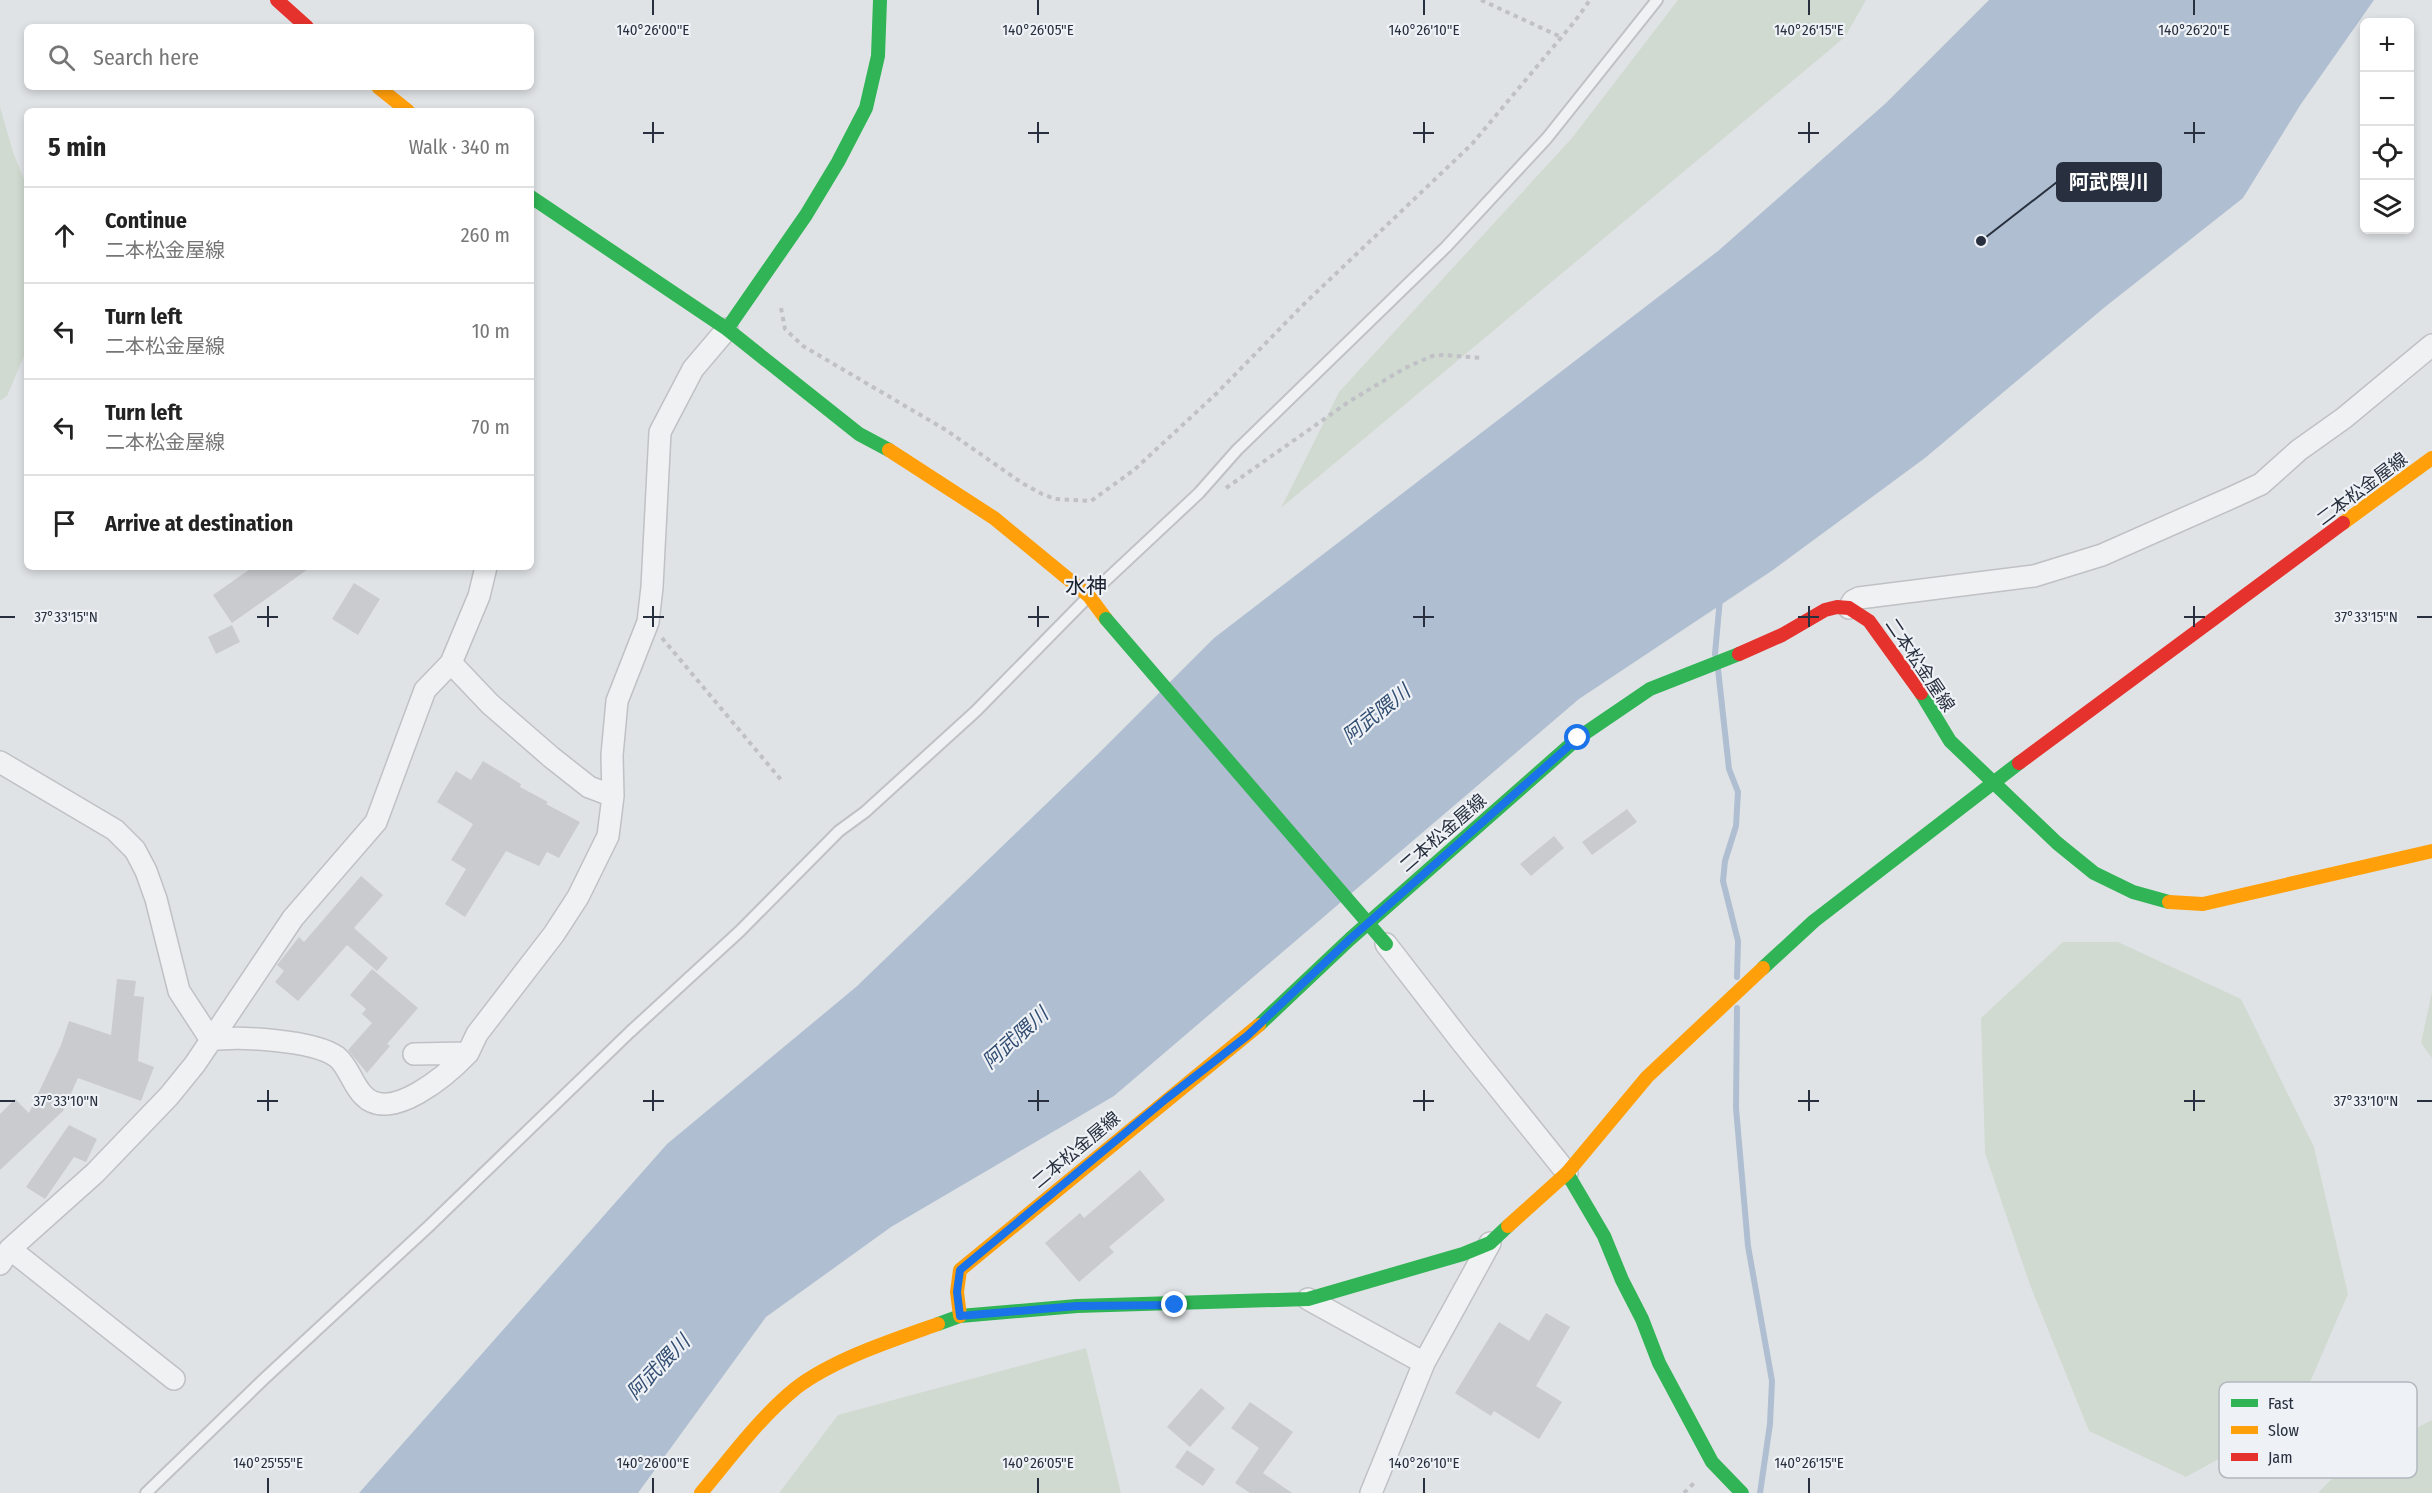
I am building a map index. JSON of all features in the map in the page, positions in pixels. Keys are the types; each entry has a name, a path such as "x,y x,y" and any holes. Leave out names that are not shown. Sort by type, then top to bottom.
{"street":[{"path":"277,0 304,24"},
{"path":"211,1040 233,1037 296,1044 323,1051 336,1056 344,1064 363,1095 372,1102 387,1104 409,1098 434,1083 468,1053 477,1034 554,934 578,897 608,837 613,796 612,755 617,701 648,622 655,555 660,432 693,369 727,329 806,215 838,162 866,108 878,56 880,0"},
{"path":"382,90 404,108"},
{"path":"534,199 727,329 859,434 902,457 994,518 1089,596 1106,619 1386,944 1568,1173 1604,1236 1622,1280 1642,1319 1659,1363 1712,1462 1742,1493"},
{"path":"1849,608 1853,601 1859,598 2034,576 2070,566 2102,555 2233,498 2261,484 2299,450 2344,418 2432,345"},
{"name":"二本松金屋線","path":"701,1493 759,1423 797,1388 826,1370 892,1340 960,1316 1077,1306 1308,1299 1463,1254 1490,1243 1568,1173 1647,1077 1814,921 1993,782 2432,458"},
{"path":"174,1379 5,1257 95,1173 170,1096 211,1040 293,918 376,822 425,690 451,663 479,596 485,570"},
{"name":"二本松金屋線","path":"960,1316 957,1292 960,1270 1158,1106 1247,1036 1350,939 1578,738 1650,689 1782,635 1825,610 1837,607 1849,608 1860,614 1882,636 1913,680 1950,741 1993,782"},
{"path":"451,663 490,704 551,757 589,787 613,796"},
{"path":"0,762 115,830 135,850 146,871 156,899 179,991 211,1040"},
{"path":"1993,782 2057,843 2094,873 2133,892 2166,902 2203,904 2432,851"},
{"path":"414,1054 468,1053"},
{"path":"1371,1493 1424,1363 1490,1243"},
{"path":"1308,1299 1424,1363"}],"lane":[{"path":"146,1493 265,1378 428,1227 630,1032 740,931 839,831 865,812 976,711 1089,596 1199,493 1237,450 1446,247 1547,138 1657,0"}],"path":[{"path":"1481,0 1561,37"},
{"path":"781,308 785,329 803,346 946,430 1022,483 1055,499 1091,501 1134,470 1217,393 1304,304 1472,144 1590,0"},
{"path":"1199,493 1206,497 1214,496 1350,401 1405,368 1432,356 1482,358"},
{"path":"648,622 782,781"}],"shaded area":[{"path":"1678,0 1866,0 1845,37 1281,508 1339,392 1572,138"},
{"path":"0,107 13,152 24,180 24,356 7,396 0,401"},
{"path":"2063,942 2118,942 2241,999 2314,1147 2348,1294 2310,1382 2219,1382 2219,1459 2186,1477 2089,1431 2030,1285 1985,1153 1981,1018"},
{"path":"2432,992 2432,1058 2421,1043"},
{"path":"1086,1348 1121,1493 779,1493 838,1415"},
{"path":"2432,1420 2432,1493 2318,1493 2332,1478 2417,1478 2417,1428"}],"water":[{"path":"1989,0 2374,0 2301,104 2243,198 2105,307 1925,458 1773,570 1579,699 1114,1096 891,1227 766,1317 638,1493 359,1493 667,1144 856,987 1097,755 1214,638 1718,251 1886,103"}],"building":[{"path":"249,570 307,570 232,623 213,595"},
{"path":"354,583 380,599 358,635 332,619"},
{"path":"232,625 240,642 216,654 208,637"},
{"path":"483,761 521,784 520,787 548,802 546,804 580,822 559,858 547,852 539,866 506,851 465,917 445,904 466,869 451,860 473,824 437,802 456,771 471,780"},
{"path":"1627,809 1637,822 1592,855 1582,842"},
{"path":"1554,836 1564,848 1531,876 1520,864"},
{"path":"361,876 383,895 354,928 388,958 377,971 347,945 298,1001 275,982 284,971 277,965 299,937 304,942"},
{"path":"372,969 418,1008 387,1044 390,1046 367,1073 348,1050 372,1023 362,1014 366,1009 350,995"},
{"path":"117,979 136,981 134,996 144,997 138,1061 154,1067 141,1101 78,1078 63,1111 0,1170 0,1114 15,1099 29,1113 61,1045 69,1021 111,1035"},
{"path":"69,1125 97,1139 86,1162 74,1157 45,1199 26,1187"},
{"path":"1140,1170 1165,1200 1109,1247 1114,1252 1079,1282 1045,1243 1080,1213 1084,1218"},
{"path":"1546,1313 1570,1327 1536,1386 1562,1402 1539,1439 1494,1411 1491,1416 1455,1393 1499,1322 1529,1341"},
{"path":"1201,1388 1225,1408 1190,1447 1167,1427"},
{"path":"1250,1402 1293,1432 1263,1473 1292,1493 1250,1493 1235,1483 1259,1448 1231,1428"},
{"path":"1187,1450 1215,1469 1203,1486 1175,1467"}],"waterway":[{"path":"1715,654 1720,598"},
{"path":"1718,669 1729,769 1738,792 1736,826 1725,861 1723,881 1738,941 1737,977"},
{"path":"1737,1008 1736,1108 1748,1246 1772,1381 1770,1424 1760,1493"}],"traffic: fast":[{"path":"727,329 806,215 838,162 866,108 878,56 880,0"},
{"path":"534,199 727,329 859,434 889,450"},
{"path":"1106,619 1386,944"},
{"path":"1259,1025 1350,939 1578,738 1650,689 1739,654"},
{"path":"1921,693 1950,741 2057,843 2094,873 2133,892 2169,902"},
{"path":"1763,968 1814,921 2019,763"},
{"path":"1567,1173 1604,1236 1622,1280 1642,1319 1659,1363 1712,1462 1742,1493"},
{"path":"938,1324 960,1316 1077,1306 1308,1299 1463,1254 1490,1243 1508,1226"}],"traffic: slow":[{"path":"382,90 404,108"},
{"path":"889,450 994,518 1089,596 1106,619"},
{"path":"2343,523 2432,458"},
{"path":"2169,902 2203,904 2432,851"},
{"path":"1508,1226 1567,1173 1647,1077 1763,968"},
{"path":"960,1316 957,1292 960,1270 1259,1025"},
{"path":"701,1493 758,1425 796,1388 846,1359 938,1324"}],"traffic: jam":[{"path":"277,0 304,24"},
{"path":"2019,763 2343,523"},
{"path":"1739,654 1782,635 1825,610 1837,607 1849,608 1869,621 1921,693"}],"place":[{"name":"阿武隈川","path":"1981,241"}],"district":[{"name":"水神","path":"1086,586"}],"route":[{"path":"1175,1305 1077,1306 960,1316 958,1278 960,1270 1166,1099 1247,1036 1350,939 1578,738"}]}
